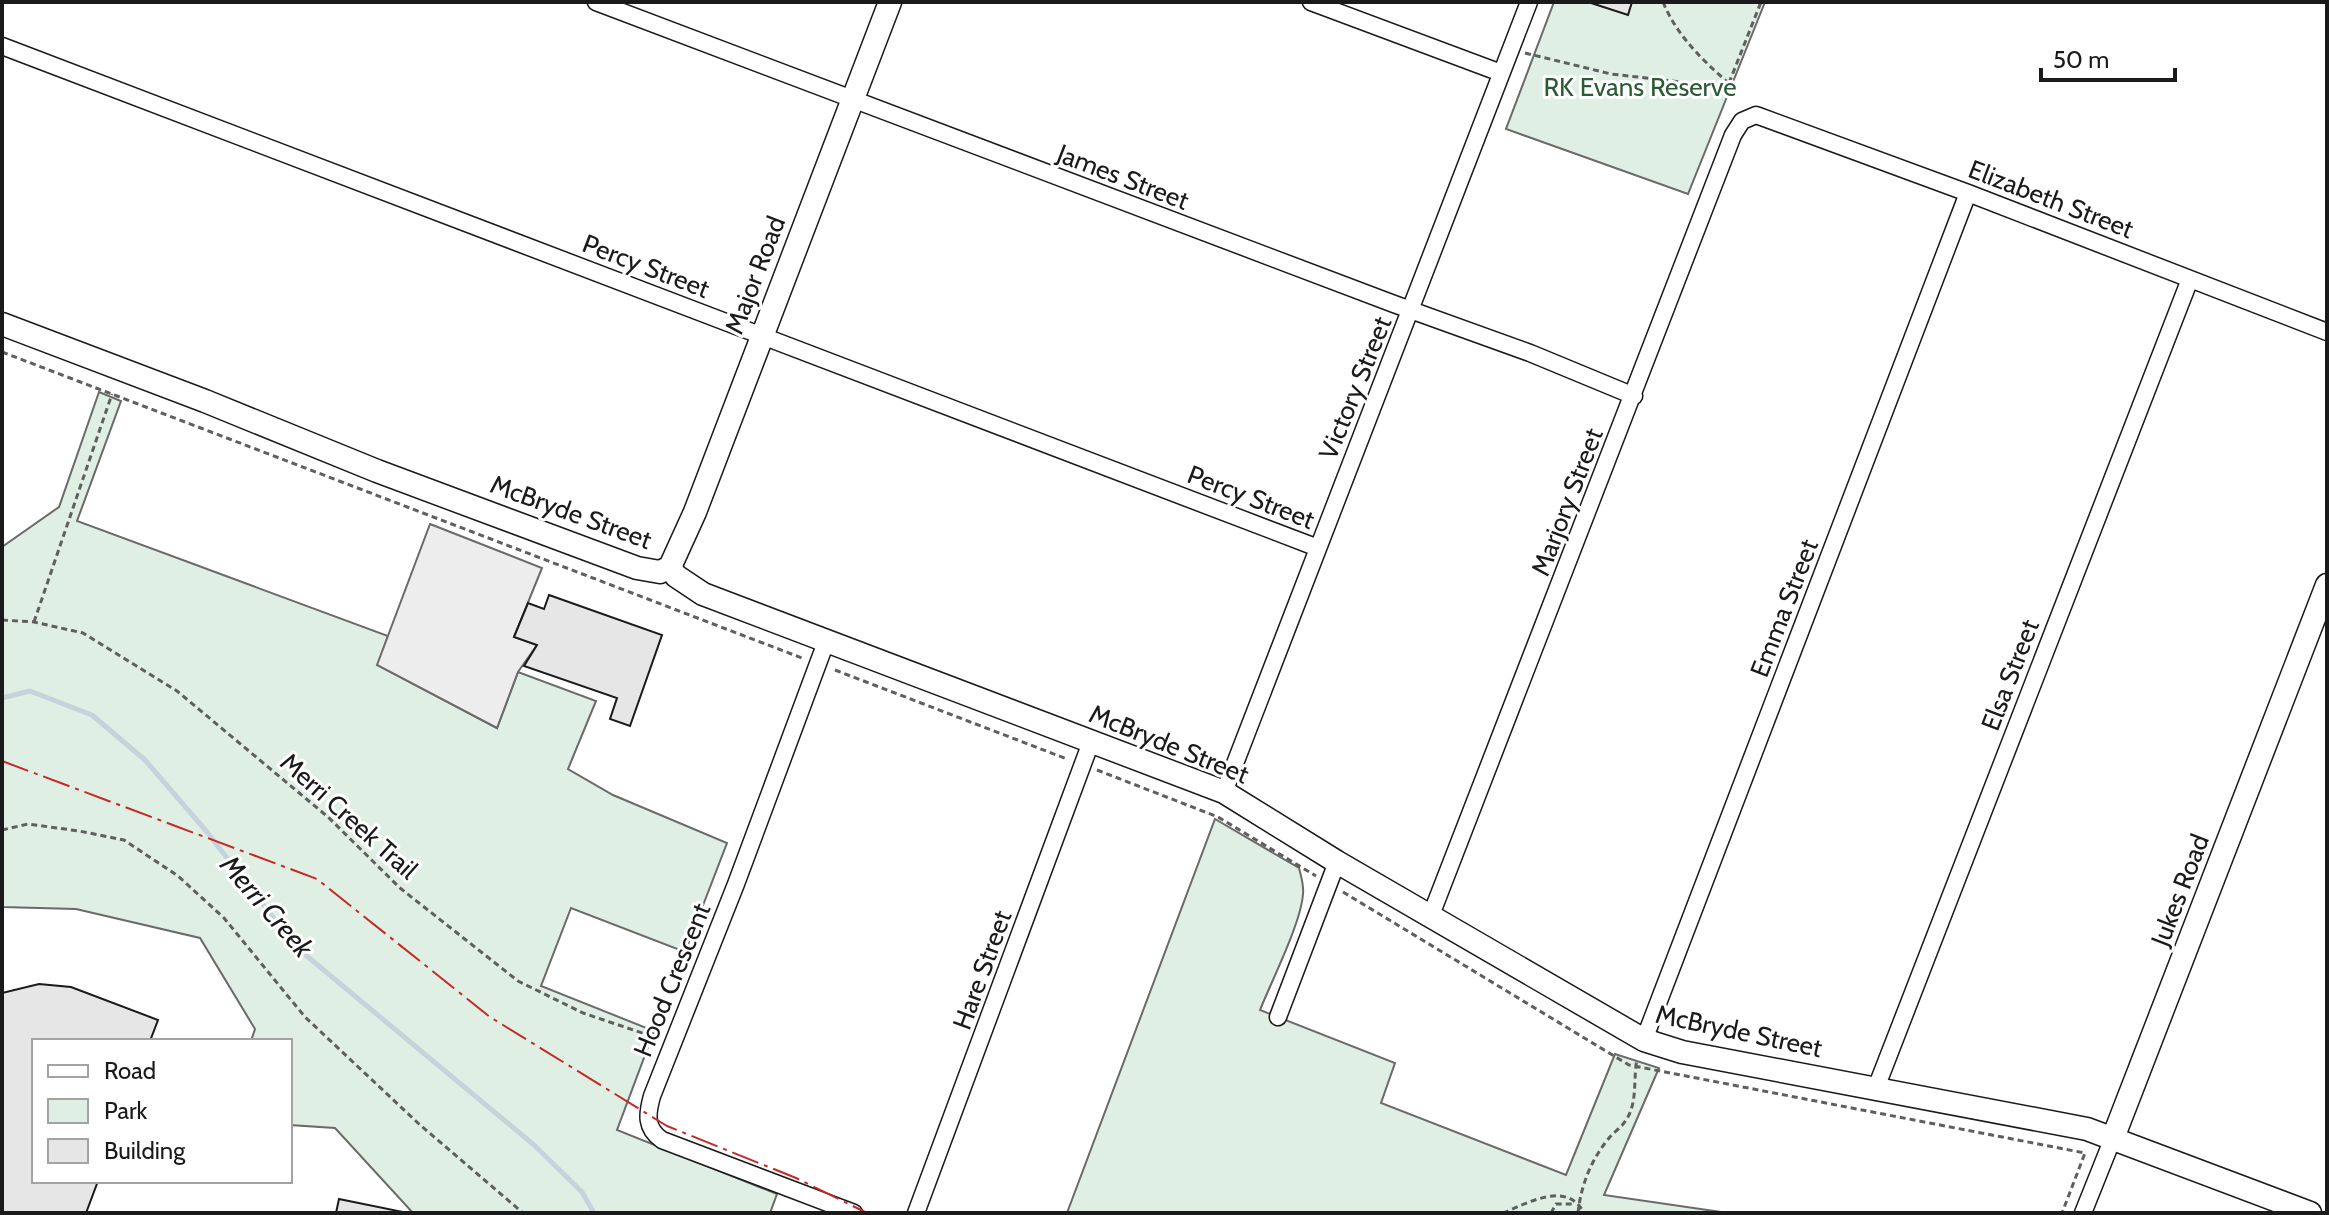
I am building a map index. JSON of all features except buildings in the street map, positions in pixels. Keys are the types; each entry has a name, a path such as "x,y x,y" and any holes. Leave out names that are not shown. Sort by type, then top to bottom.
{"street":[{"name":"James Street","path":"596,2 1530,353 1634,396"},
{"name":"Major Road","path":"670,567 695,512 890,2"},
{"path":"1311,2 1501,73"},
{"name":"Victory Street","path":"1224,792 1529,2"},
{"name":"Percy Street","path":"2,46 1318,548"},
{"name":"Elizabeth Street","path":"1756,115 2327,332"},
{"name":"Marjory Street","path":"1431,915 1733,135 1742,121 1756,115"},
{"name":"Emma Street","path":"1644,1040 1968,193"},
{"name":"Elsa Street","path":"1876,1088 2190,279"},
{"name":"McBryde Street","path":"2,324 377,471 637,568 660,572 670,567 676,576 703,594 1224,792 1337,862 1644,1040 1682,1052 2068,1125 2113,1138 2310,1213"},
{"name":"Jukes Road","path":"2083,1213 2327,585"},
{"name":"Hood Crescent","path":"826,642 648,1111 650,1127 655,1134 679,1147 854,1213"},
{"name":"Hare Street","path":"916,1213 1091,742"},
{"path":"1278,1017 1337,862"}],"path":[{"path":"1510,49 1611,74 1734,88 1706,64 1674,26 1663,2"},
{"path":"1729,83 1761,2"},
{"path":"34,622 112,394"},
{"name":"Merri Creek Trail","path":"2,620 34,622 83,633 177,691 328,817 400,888 518,981 583,1013 673,1043"},
{"path":"2,830 28,824 124,840 178,876 224,918 305,1017 419,1124 523,1213"},
{"path":"1578,1213 1586,1174 1607,1140 1628,1119 1634,1093 1633,1075 1644,1040"},
{"path":"1503,1213 1542,1197 1563,1195 1579,1204 1584,1213"},
{"path":"1551,1213 1556,1204 1579,1204"}],"green space":[{"name":"RK Evans Reserve","path":"1554,2 1765,2 1688,194 1506,129"},
{"path":"99,392 121,401 77,521 388,636 378,665 497,728 518,672 596,701 568,769 613,795 727,843 685,952 571,908 541,986 654,1031 617,1130 777,1194 770,1213 413,1213 335,1128 292,1125 292,1039 252,1039 255,1029 200,938 76,909 2,907 2,547 59,507"},
{"path":"1215,819 1299,868 1303,887 1301,906 1260,1010 1395,1063 1381,1103 1566,1175 1615,1054 1659,1068 1604,1195 1728,1213 1067,1213"}],"shaded area":[{"path":"430,524 542,568 514,637 537,645 518,672 497,728 377,665"}],"waterway":[{"name":"Merri Creek","path":"2,698 30,691 92,715 145,760 207,832 296,947 534,1145 582,1192 594,1213"}],"power":[{"path":"2,761 317,879 490,1017 667,1126 796,1178 867,1213"}]}
